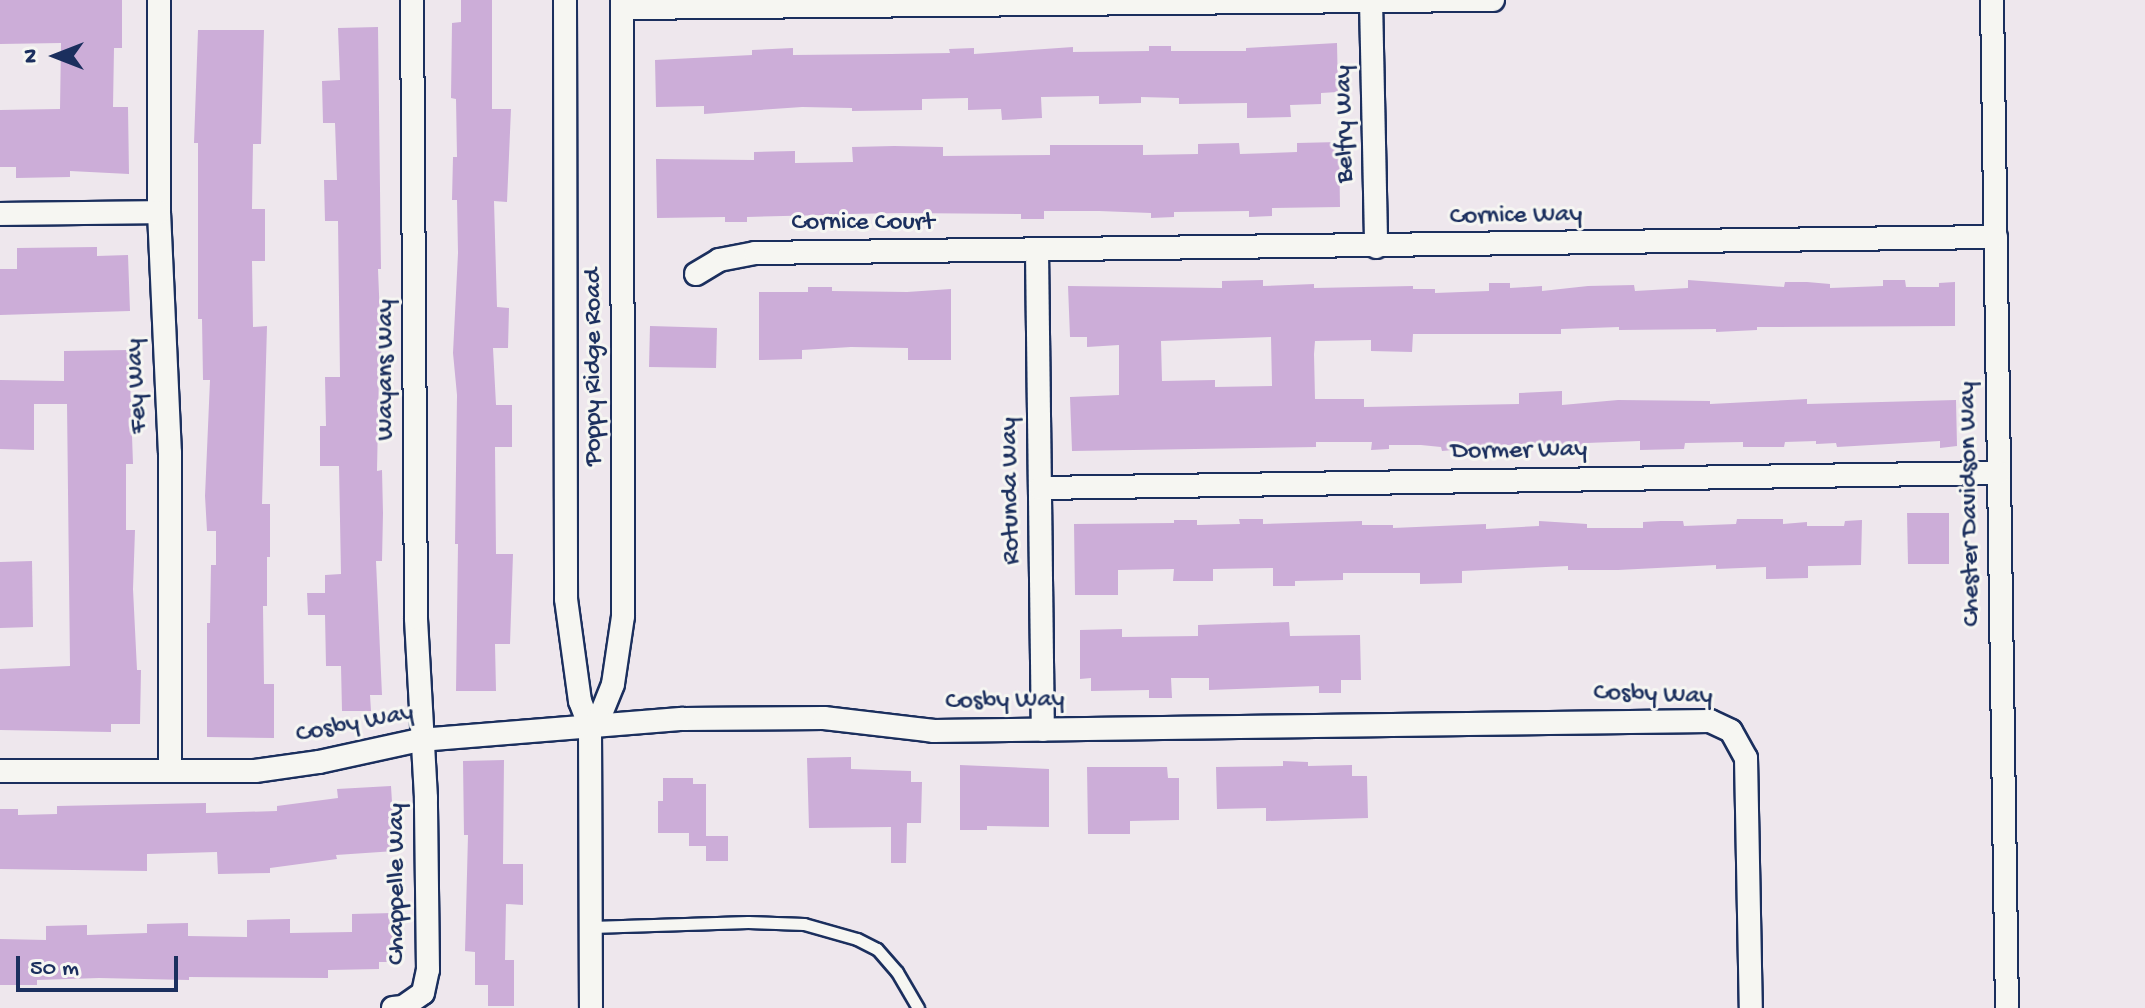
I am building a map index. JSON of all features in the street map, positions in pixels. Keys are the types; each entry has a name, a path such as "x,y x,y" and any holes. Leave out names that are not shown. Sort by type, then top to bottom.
{"street":[{"name":"Fey Way","path":"159,0 159,212 170,453 170,770"},
{"name":"Wayans Way","path":"412,0 416,618 420,740"},
{"name":"Poppy Ridge Road","path":"565,0 566,599 580,701 590,727 591,1008"},
{"path":"622,4 1493,0"},
{"name":"Chester Davidson Way","path":"1992,0 2007,1008"},
{"name":"Belfry Way","path":"1371,1 1376,247"},
{"name":"Poppy Ridge Road","path":"590,727 601,714 613,684 623,616 622,4"},
{"path":"0,214 159,212"},
{"name":"Cornice Way","path":"1037,251 1996,237"},
{"name":"Cornice Court","path":"696,274 719,260 743,253 1037,251"},
{"name":"Rotunda Way","path":"1037,251 1043,730"},
{"name":"Dormer Way","path":"1040,488 1999,473"},
{"name":"Cosby Way","path":"0,771 255,771 319,762 420,740 683,719 802,717 915,731 1699,720 1721,724 1738,739 1746,758 1751,1008"},
{"name":"Chappelle Way","path":"393,1008 403,1007 423,993 428,970 426,798 420,740"}],"lane":[{"path":"591,927 748,922 804,924 857,939 877,949 897,972 918,1008"}],"building":[{"path":"0,0 122,0 122,48 114,48 113,107 128,107 129,174 70,171 70,177 16,178 16,167 0,167 0,110 60,109 61,43 0,44"},
{"path":"461,0 492,0 492,109 511,109 507,202 494,201 497,307 509,308 508,348 493,348 496,405 512,405 512,447 495,447 496,554 513,554 510,644 495,644 496,691 456,691 457,395 453,353 458,253 457,200 452,200 453,157 457,157 456,99 451,98 452,23 461,22"},
{"path":"378,27 381,269 378,269 382,369 379,369 377,471 382,470 383,513 382,561 376,561 382,695 370,695 371,711 342,711 341,666 326,666 325,615 308,615 307,593 325,593 325,575 341,574 339,466 320,466 320,426 326,426 325,377 340,377 338,221 325,221 324,180 337,180 335,123 323,123 322,81 340,80 338,28"},
{"path":"198,30 264,30 261,144 253,144 252,209 265,209 265,261 252,261 253,327 267,326 262,504 270,504 270,557 267,557 267,606 263,606 264,684 274,684 274,738 207,737 207,623 210,623 211,565 216,565 216,531 207,531 205,496 210,380 203,380 202,319 198,319 198,143 194,143"},
{"path":"1337,43 1338,92 1321,93 1321,104 1290,105 1291,117 1247,118 1247,103 1179,104 1179,98 1141,97 1141,103 1099,104 1099,96 1041,97 1042,118 1002,120 1001,109 968,110 968,98 922,99 922,110 852,111 852,108 802,107 704,114 704,106 656,107 655,60 752,55 752,50 793,48 793,55 950,53 949,49 974,48 974,54 1073,47 1073,52 1149,51 1149,46 1171,46 1171,51 1246,51 1246,48"},
{"path":"1339,142 1340,207 1272,208 1272,216 1249,217 1249,211 1174,212 1174,217 1151,218 1151,213 1044,211 1044,219 1021,219 1021,214 903,213 847,214 847,220 825,221 825,215 747,217 747,222 725,222 725,217 657,218 656,159 754,160 754,152 795,151 795,163 853,162 852,147 894,146 943,147 943,156 1050,155 1050,145 1143,145 1143,155 1198,154 1198,144 1239,143 1240,154 1297,152 1297,143"},
{"path":"97,247 97,256 128,255 130,311 0,315 0,269 17,269 17,248"},
{"path":"1263,280 1263,286 1314,284 1314,288 1413,286 1413,289 1435,289 1435,293 1489,291 1489,283 1510,283 1510,288 1542,286 1542,291 1634,285 1635,291 1688,288 1688,280 1784,287 1785,282 1807,282 1830,284 1830,288 1883,286 1883,280 1905,280 1906,287 1939,287 1939,283 1955,282 1955,326 1757,327 1757,330 1716,332 1716,329 1619,330 1619,327 1561,329 1561,334 1413,334 1412,352 1371,351 1371,340 1315,341 1314,354 1315,399 1364,399 1364,407 1519,404 1519,393 1562,391 1562,405 1618,400 1710,401 1710,404 1807,399 1807,404 1956,400 1957,446 1940,448 1940,441 1837,447 1836,443 1816,444 1816,441 1785,442 1784,447 1743,447 1743,442 1685,443 1684,449 1640,450 1640,441 1586,443 1586,448 1545,451 1545,446 1519,447 1519,444 1442,451 1441,447 1421,445 1389,445 1389,449 1371,450 1372,442 1316,442 1316,447 1072,451 1070,397 1119,395 1119,345 1087,347 1087,337 1070,337 1068,286 1222,288 1222,281","holes":["1271,337 1272,386 1215,387 1215,380 1162,381 1161,341"]},
{"path":"808,287 832,287 832,291 951,289 951,360 908,360 908,348 851,347 802,350 802,359 759,360 759,292 808,292"},
{"path":"650,326 717,328 716,368 649,367"},
{"path":"129,350 133,464 126,464 126,530 135,530 133,589 137,670 141,670 140,724 111,724 111,732 0,730 0,669 70,666 67,404 34,404 34,450 0,449 0,380 64,381 64,351"},
{"path":"1907,513 1949,513 1949,564 1908,564"},
{"path":"1239,519 1263,519 1263,524 1362,521 1362,525 1393,525 1393,528 1486,524 1486,529 1539,526 1539,521 1587,524 1587,528 1643,528 1643,522 1661,521 1683,521 1684,526 1736,524 1737,519 1783,519 1783,524 1807,522 1807,526 1844,526 1845,521 1862,520 1861,565 1808,566 1808,578 1766,579 1766,567 1716,569 1716,565 1618,570 1568,570 1568,566 1462,571 1462,583 1420,584 1420,573 1343,573 1343,580 1295,581 1295,586 1273,586 1273,568 1213,569 1213,581 1173,581 1174,569 1118,570 1118,595 1075,595 1074,524 1197,520 1197,525 1240,524"},
{"path":"32,561 33,627 0,628 0,562"},
{"path":"1289,622 1290,636 1360,635 1361,680 1341,680 1341,693 1319,693 1319,686 1209,690 1209,678 1171,678 1172,698 1149,698 1149,690 1091,691 1091,678 1080,679 1080,630 1122,629 1122,637 1198,636 1198,625"},
{"path":"851,757 851,769 911,771 911,782 922,782 921,823 907,823 906,863 891,863 891,827 809,828 807,758"},
{"path":"504,760 503,864 523,864 523,905 506,904 505,960 514,960 514,1006 488,1006 488,985 475,985 475,952 465,951 468,835 464,835 463,761"},
{"path":"1283,761 1308,762 1308,766 1352,765 1352,776 1367,776 1368,818 1266,821 1266,808 1217,809 1216,767 1283,766"},
{"path":"960,765 1049,769 1049,827 987,826 987,830 960,830"},
{"path":"1087,767 1167,767 1168,778 1179,778 1179,820 1130,821 1130,834 1088,834"},
{"path":"663,778 693,778 693,784 706,784 706,836 728,836 728,861 706,861 706,846 689,846 689,833 658,833 658,801 663,801"},
{"path":"391,786 395,851 336,855 337,859 270,868 270,873 218,874 217,852 147,854 147,871 0,869 0,809 18,809 18,815 57,814 57,806 206,803 206,813 277,811 277,806 338,798 337,789"},
{"path":"393,913 394,962 379,962 379,969 328,970 328,978 99,978 37,980 37,985 0,985 0,939 46,940 46,926 87,925 87,935 147,933 147,924 188,923 188,936 247,937 247,920 290,919 290,933 352,932 352,914"}]}
